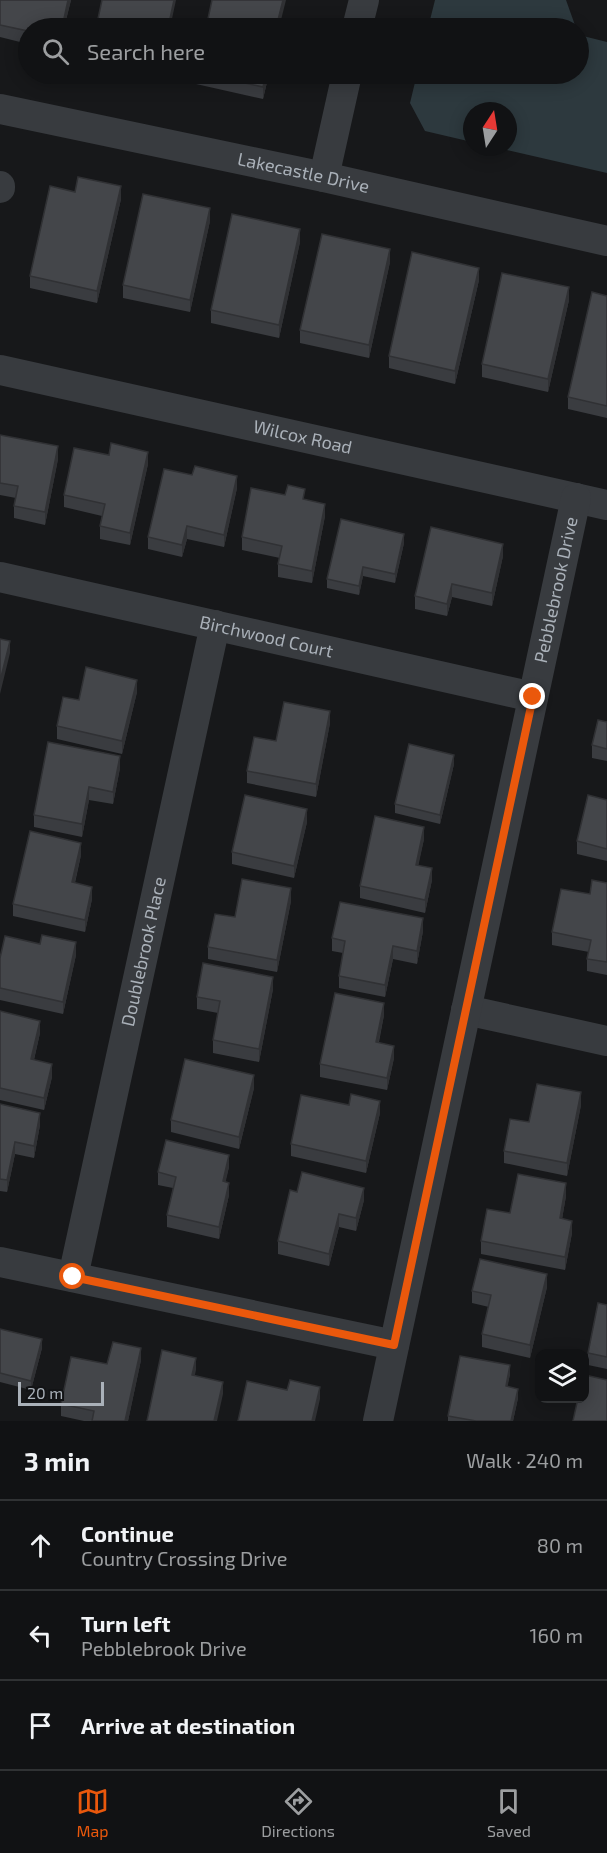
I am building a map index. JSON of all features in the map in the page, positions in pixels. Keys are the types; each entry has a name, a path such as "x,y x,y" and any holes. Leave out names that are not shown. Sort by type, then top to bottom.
{"street":[{"path":"360,18 364,0"},
{"path":"324,177 345,84"},
{"name":"Lakecastle Drive","path":"0,109 324,177 607,241"},
{"name":"Wilcox Road","path":"0,369 607,505"},
{"name":"Pebblebrook Drive","path":"378,1421 576,498"},
{"name":"Birchwood Court","path":"0,577 533,697"},
{"name":"Doublebrook Place","path":"73,1277 215,625"},
{"path":"466,1010 607,1041"},
{"path":"0,1262 394,1345"}],"shaded area":[{"path":"435,0 566,0 572,18 430,18"},
{"path":"589,38 607,42 607,173 517,152 517,102 463,102 463,140 425,131 410,103 415,84 589,84"}],"building":[{"path":"0,0 68,0 64,18 18,18 18,29 0,25"},
{"path":"102,0 174,0 170,18 98,18"},
{"path":"212,0 283,0 278,18 208,18"},
{"path":"78,177 121,186 97,291 30,276 50,186 75,192"},
{"path":"143,194 210,208 190,300 123,285"},
{"path":"232,214 300,229 279,325 211,310"},
{"path":"322,234 390,249 369,345 300,330"},
{"path":"412,252 479,268 455,371 389,356"},
{"path":"502,273 569,287 548,379 482,364"},
{"path":"592,292 607,296 607,406 568,397"},
{"path":"0,435 58,446 45,512 14,506 18,486 0,483"},
{"path":"111,443 148,452 130,533 100,526 105,504 64,495 74,448 109,455"},
{"path":"195,466 237,476 224,535 187,526 182,545 148,537 164,469 192,475"},
{"path":"288,485 305,489 303,499 325,504 312,571 278,564 282,546 242,537 251,488 285,495"},
{"path":"341,519 404,534 395,574 363,567 359,586 327,579"},
{"path":"431,527 503,544 492,593 452,584 447,604 415,596"},
{"path":"0,639 10,641 0,681"},
{"path":"86,667 137,680 122,741 57,726 63,697 79,700"},
{"path":"284,702 330,711 316,784 247,771 254,737 276,741"},
{"path":"598,720 607,722 607,749 592,745"},
{"path":"48,742 120,756 113,792 89,787 82,824 34,815"},
{"path":"409,744 454,755 440,815 395,804"},
{"path":"245,795 307,809 294,866 232,852"},
{"path":"588,795 607,800 607,849 577,841"},
{"path":"375,816 424,827 416,865 432,868 425,900 360,886"},
{"path":"30,831 81,843 72,882 92,887 85,920 13,904"},
{"path":"242,879 291,888 277,960 208,947 215,914 235,917"},
{"path":"592,880 607,883 607,962 587,959 591,940 552,932 561,889 590,894"},
{"path":"340,902 423,918 417,951 393,946 385,985 339,976 345,941 332,938"},
{"path":"42,935 76,942 63,1002 0,988 0,958 5,936 40,944"},
{"path":"203,963 273,977 259,1049 213,1040 220,1001 197,997"},
{"path":"335,993 384,1003 376,1042 394,1046 387,1078 320,1064"},
{"path":"0,1011 40,1021 31,1059 52,1064 44,1098 0,1088"},
{"path":"185,1059 254,1075 239,1137 171,1120"},
{"path":"537,1084 581,1092 567,1163 504,1151 510,1119 529,1122"},
{"path":"351,1094 380,1101 366,1161 291,1144 301,1095 349,1105"},
{"path":"0,1104 40,1113 34,1146 15,1142 7,1180 0,1179"},
{"path":"166,1140 229,1155 223,1181 229,1183 219,1227 167,1215 176,1177 158,1172"},
{"path":"302,1172 364,1188 356,1218 339,1214 329,1254 278,1241 290,1190 297,1192"},
{"path":"518,1174 566,1183 560,1218 572,1221 565,1257 481,1241 487,1209 510,1213"},
{"path":"480,1259 547,1274 530,1345 482,1334 491,1295 472,1291"},
{"path":"598,1303 607,1305 607,1357 589,1353"},
{"path":"0,1329 42,1339 31,1381 0,1373"},
{"path":"113,1342 141,1348 125,1421 92,1421 94,1411 61,1404 71,1357 107,1364"},
{"path":"162,1350 196,1358 192,1375 223,1382 214,1421 147,1421"},
{"path":"460,1356 510,1365 506,1386 518,1389 511,1421 476,1421 448,1416"},
{"path":"589,1376 607,1380 607,1421 573,1421 577,1403 589,1403"},
{"path":"290,1380 320,1387 312,1421 238,1421 247,1381 287,1390"}],"route":[{"path":"73,1277 394,1345 533,697"}]}
